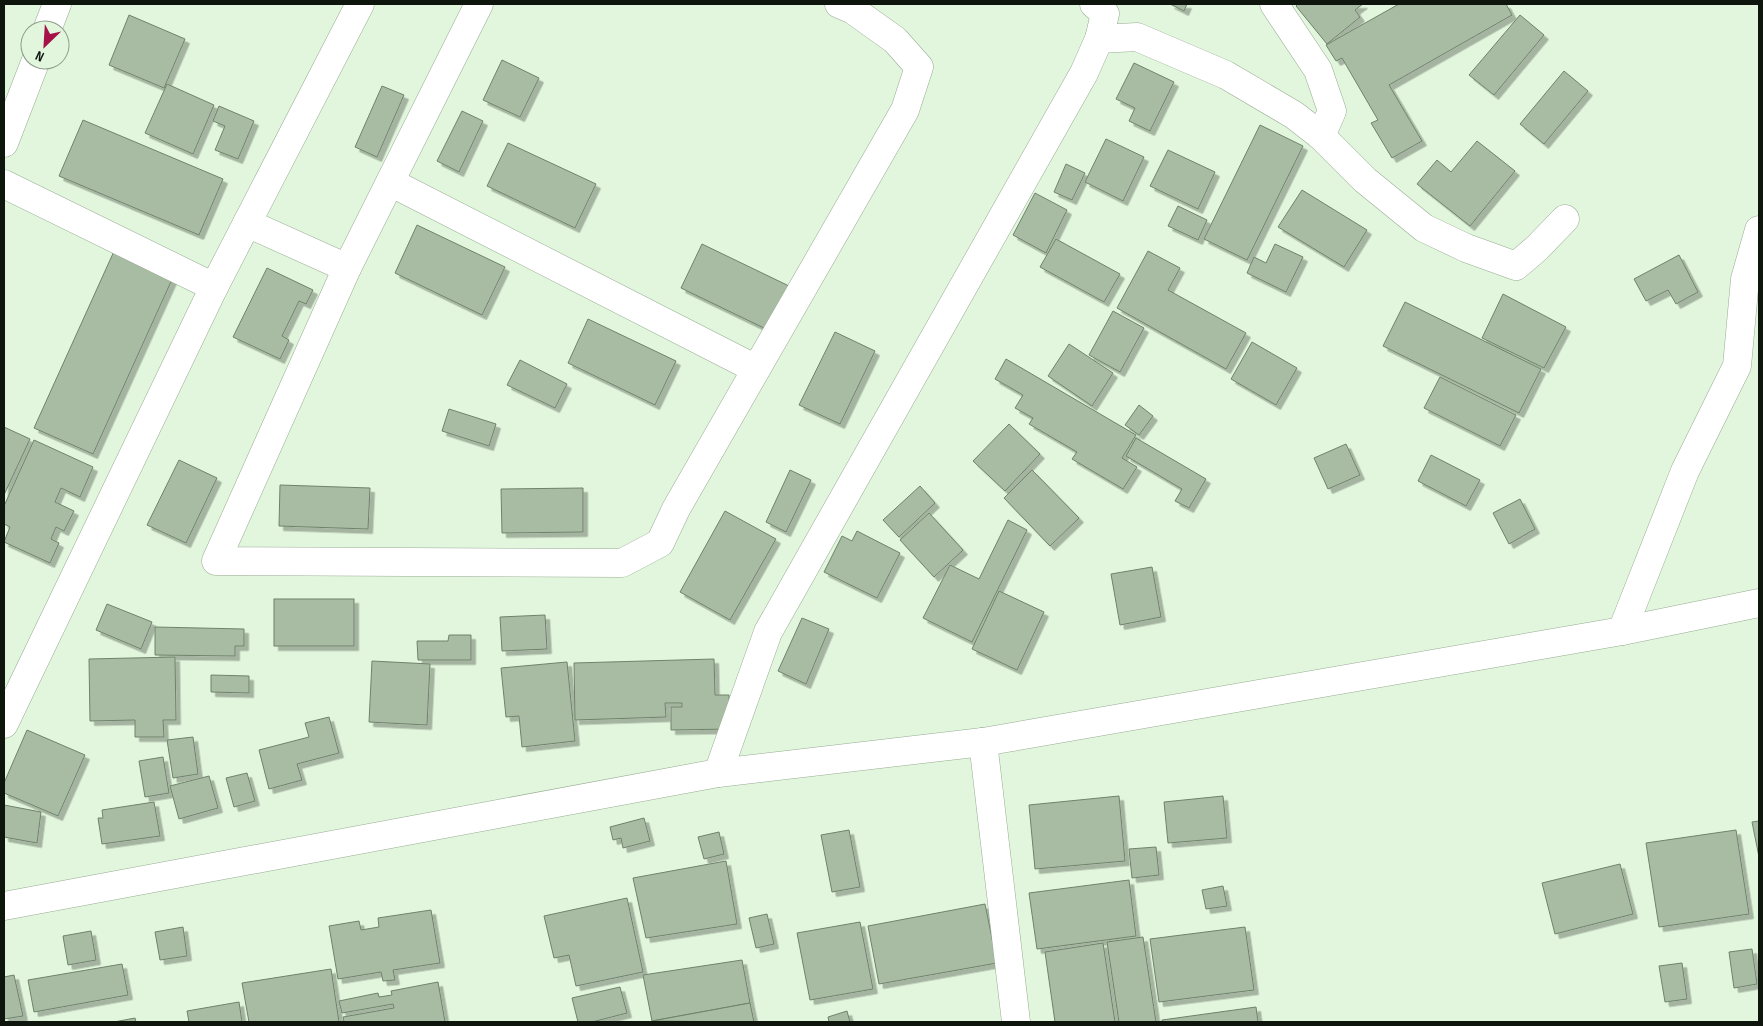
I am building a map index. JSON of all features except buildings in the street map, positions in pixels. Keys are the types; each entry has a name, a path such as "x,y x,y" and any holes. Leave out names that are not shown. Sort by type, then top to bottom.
{"street":[{"path":"51,20 57,4"},
{"path":"4,724 214,287 360,4"},
{"path":"479,4 348,268 216,561 622,563 660,543 676,509 905,110 919,67 895,40 853,10 839,4"},
{"path":"718,773 768,632 1084,73 1099,39 1105,14 1094,4"},
{"path":"1274,4 1318,70 1332,111 1321,136"},
{"path":"1099,39 1137,37 1226,75 1294,115 1321,136 1365,180 1424,228 1466,248 1516,266 1538,248 1565,218"},
{"path":"4,143 32,70"},
{"path":"390,182 756,369"},
{"path":"4,184 214,287"},
{"path":"247,223 348,268"},
{"path":"1622,631 1685,471 1737,366 1745,279 1759,230"},
{"path":"4,906 718,773 983,742 1622,631 1759,603"},
{"path":"983,742 1016,1022"}]}
